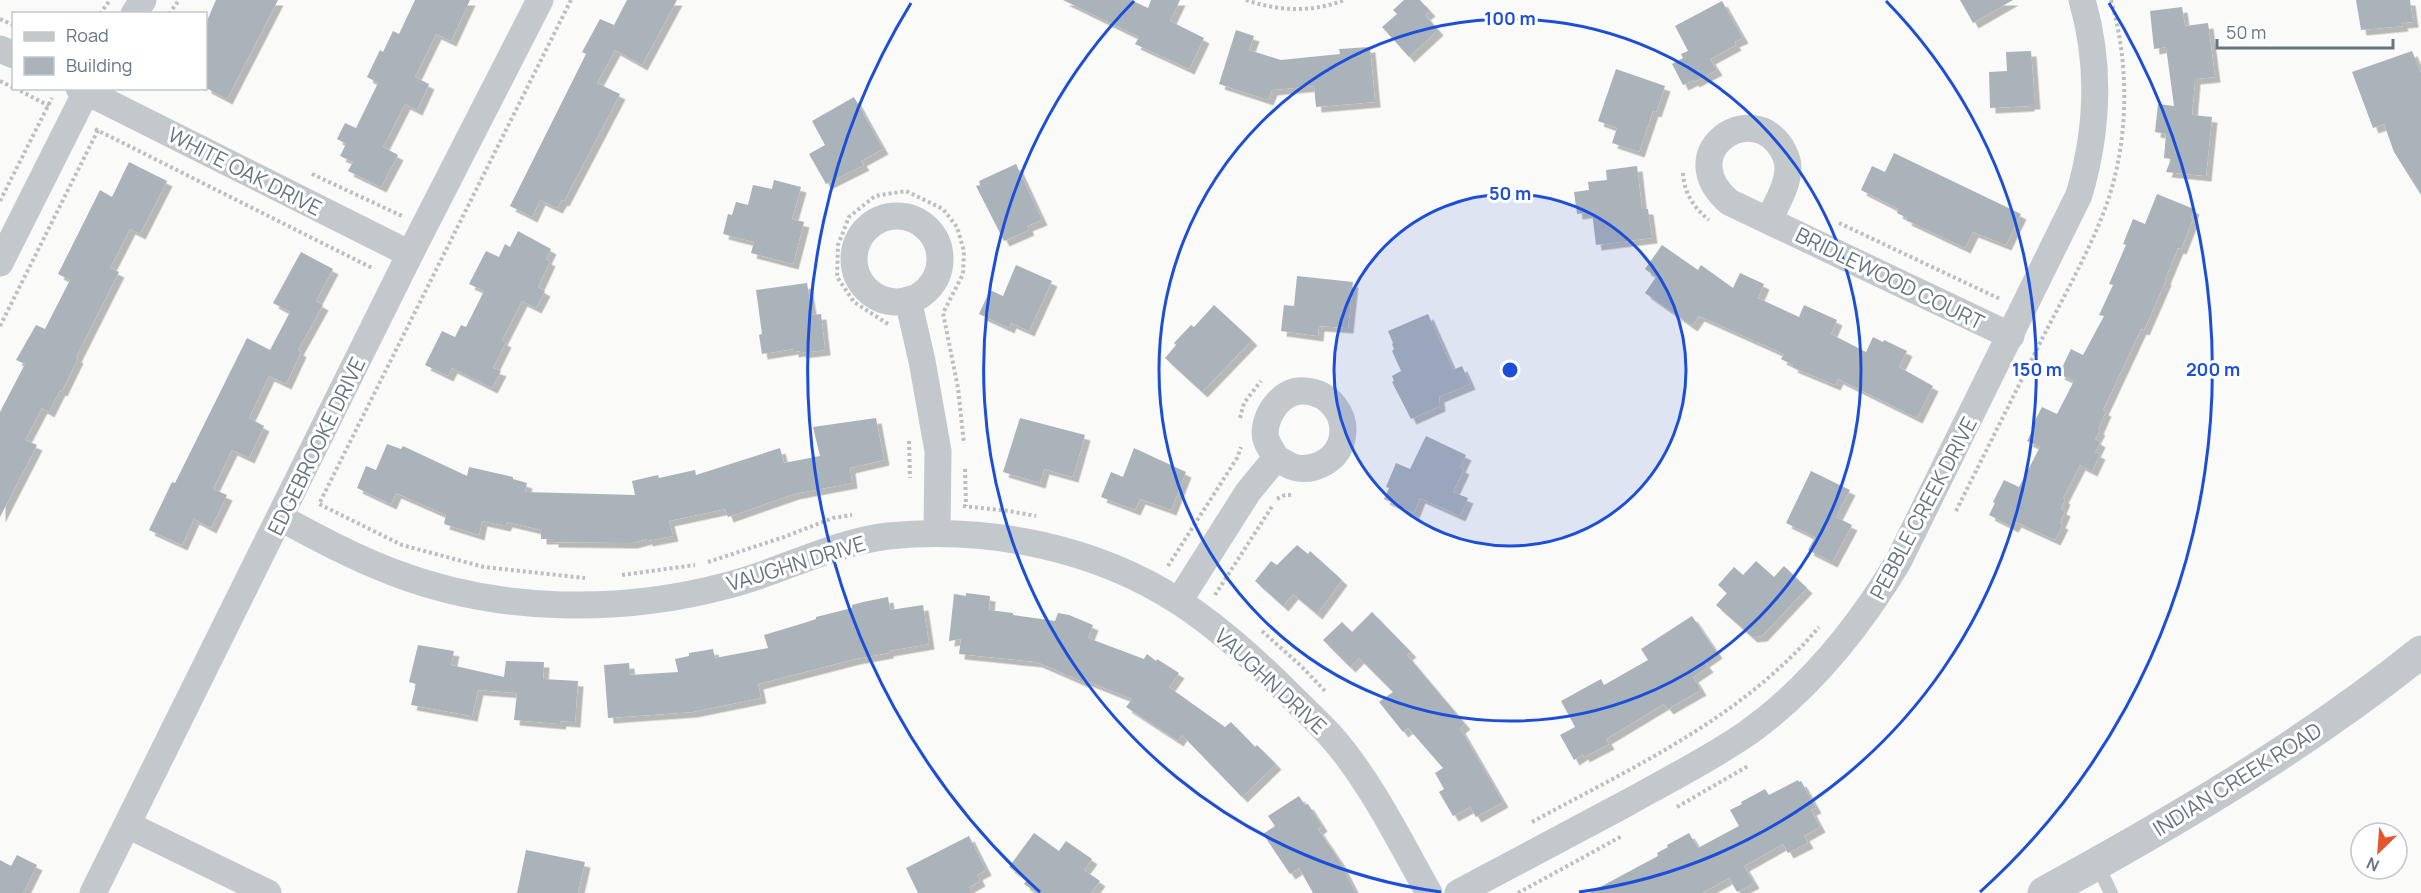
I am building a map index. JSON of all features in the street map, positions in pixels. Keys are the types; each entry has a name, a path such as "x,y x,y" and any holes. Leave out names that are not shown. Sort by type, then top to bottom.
{"street":[{"name":"EDGEBROOKE DRIVE","path":"93,893 410,254 540,0"},
{"name":"PEBBLE CREEK DRIVE","path":"1458,893 1691,768 1750,731 1802,687 1854,629 1898,562 2072,214 2085,174 2093,136 2096,92 2093,51 2082,0"},
{"name":"WHITE OAK DRIVE","path":"84,90 410,254"},
{"path":"0,263 84,90"},
{"name":"BRIDLEWOOD COURT","path":"1770,220 2011,336"},
{"path":"908,300 922,361 938,451 938,532"},
{"path":"1179,602 1248,492 1276,458"},
{"name":"VAUGHN DRIVE","path":"281,518 334,546 395,573 442,588 491,598 552,605 612,604 671,598 731,585 830,549 884,537 938,532 1007,538 1077,554 1129,575 1179,602 1222,632 1261,666 1331,736 1375,797 1429,893"},
{"name":"INDIAN CREEK ROAD","path":"2044,893 2273,760 2421,652"},
{"path":"128,825 268,893"}],"lane":[{"path":"2097,864 2111,893"}],"path":[{"path":"571,0 319,504 402,545 474,565 587,578"},
{"path":"1246,0 1286,9 1318,7 1344,0"},
{"path":"18,90 56,109"},
{"path":"0,201 52,98"},
{"path":"0,326 101,124"},
{"path":"92,127 375,268 370,278"},
{"path":"304,170 401,217 406,207"},
{"path":"891,335 888,324 854,302 837,277 838,245 849,217 875,196 906,191 927,199 947,213 957,227 964,251 964,266 960,281 942,313 958,388 964,448"},
{"path":"1839,222 2009,303"},
{"path":"1996,307 2006,288"},
{"path":"908,431 910,485"},
{"path":"965,467 966,506"},
{"path":"621,576 702,564 784,537 832,518 855,515"},
{"path":"1524,827 1684,740 1722,715 1785,664 1824,621"}],"building":[{"path":"216,0 278,0 227,99 207,89 207,21"},
{"path":"415,0 470,0 451,41 436,34 415,77 429,84 417,110 405,104 383,147 398,155 381,187 348,171 353,162 340,156 346,144 337,139 345,123 356,128 378,83 367,77 380,50 383,52 393,31 399,34"},
{"path":"627,0 677,0 642,65 615,50 597,83 620,94 564,201 562,200 557,208 540,200 532,217 510,206 586,54 582,52 600,19 614,25"},
{"path":"1063,0 1131,0 1148,8 1151,0 1180,0 1170,21 1204,38 1189,69 1135,44 1139,37"},
{"path":"1404,0 1420,0 1430,11 1425,15 1438,30 1409,57 1382,27 1397,14 1393,10"},
{"path":"1960,0 2013,0 1973,23"},
{"path":"2356,0 2410,0 2413,22 2402,23 2403,26 2361,30"},
{"path":"1722,1 1743,38 1734,42 1736,45 1710,59 1717,70 1683,85 1672,64 1683,58 1681,54 1688,51 1675,26"},
{"path":"2182,7 2185,26 2208,23 2215,77 2195,79 2192,115 2212,117 2206,176 2166,172 2171,159 2164,158 2166,134 2155,132 2158,104 2174,106 2166,47 2154,49 2150,11"},
{"path":"1236,30 1254,36 1249,50 1281,60 1340,54 1339,49 1370,47 1375,102 1316,107 1314,86 1272,90 1268,100 1219,84"},
{"path":"2031,51 2035,104 1990,108 1989,72 2007,71 2006,52"},
{"path":"2412,51 2421,73 2421,195 2394,152 2384,124 2373,128 2352,72"},
{"path":"1616,69 1665,86 1656,112 1653,111 1639,152 1612,143 1617,128 1598,121"},
{"path":"854,97 883,149 861,161 864,165 826,184 809,154 825,145 812,121"},
{"path":"1894,153 2021,214 2006,245 1973,232 1965,248 1906,220 1907,218 1897,213 1898,209 1861,190 1872,166 1885,172"},
{"path":"129,162 167,181 140,234 130,229 110,268 119,272 76,357 78,358 62,391 60,390 49,412 42,408 25,440 37,445 0,517 0,412 25,364 16,360 36,325 45,329 70,280 58,274 100,190 112,197"},
{"path":"1016,164 1042,220 1027,226 1029,230 1004,241 976,186 980,185 979,181"},
{"path":"1637,166 1642,209 1648,209 1652,238 1596,245 1592,212 1577,214 1574,192 1589,190 1588,182 1607,180 1606,170"},
{"path":"774,180 801,187 792,219 804,222 793,264 751,253 754,242 723,234 728,214 732,215 736,202 748,205 753,185 772,189"},
{"path":"2157,194 2194,209 2191,218 2193,219 2181,249 2178,248 2144,330 2141,329 2103,410 2106,411 2095,439 2100,442 2095,452 2100,454 2092,471 2080,465 2063,498 2065,499 2061,509 2065,511 2060,523 2063,524 2055,540 2016,522 2013,527 1989,515 1995,503 1993,502 2004,480 2019,487 2040,447 2027,441 2033,429 2031,428 2042,407 2057,414 2074,381 2059,374 2071,349 2083,355 2104,316 2099,315 2113,285 2109,284 2126,245 2123,244 2133,219 2145,224"},
{"path":"518,231 551,249 546,259 550,261 538,287 545,291 536,308 522,301 502,340 506,342 493,368 501,371 492,388 452,368 448,376 425,365 442,331 455,337 461,325 466,327 484,291 469,284 486,251 499,257 505,244 510,247"},
{"path":"1662,245 1698,270 1701,265 1733,288 1740,273 1764,284 1758,298 1799,317 1804,305 1837,320 1831,334 1866,352 1873,337 1907,351 1899,367 1933,386 1917,418 1838,379 1835,385 1792,367 1793,365 1781,359 1784,354 1699,316 1692,326 1645,293 1656,277 1645,269"},
{"path":"301,252 333,269 316,301 323,305 298,350 301,352 286,384 269,376 249,418 264,426 249,458 232,450 213,489 227,495 211,528 194,519 182,545 149,530 247,338 270,350 290,312 273,303"},
{"path":"1016,265 1052,281 1029,331 1011,323 1009,328 979,314 990,290 1003,296"},
{"path":"1297,276 1353,282 1348,328 1319,326 1318,336 1281,331 1284,305 1294,306"},
{"path":"807,283 812,315 821,314 825,350 800,353 800,351 793,352 793,349 762,354 759,335 762,334 756,290"},
{"path":"1214,305 1252,340 1202,392 1165,358 1176,345 1174,343 1191,325 1194,327"},
{"path":"1428,314 1453,370 1462,366 1470,384 1439,397 1440,406 1411,419 1392,382 1394,381 1392,376 1401,371 1392,351 1393,343 1388,331"},
{"path":"876,418 884,460 850,468 852,483 794,494 728,517 725,509 669,521 673,536 647,541 647,539 632,543 553,542 553,539 541,539 541,530 507,522 505,526 482,521 479,535 444,524 446,515 396,493 391,504 357,488 366,466 376,470 387,444 401,449 403,446 467,476 469,467 513,477 513,479 527,483 525,492 635,495 632,481 695,470 696,475 780,448 784,463 820,456 813,427"},
{"path":"1020,418 1085,435 1073,477 1044,469 1040,483 1003,472"},
{"path":"1426,436 1466,455 1460,467 1464,469 1453,492 1468,498 1460,516 1420,498 1414,513 1384,499 1389,488 1386,487 1396,463 1410,469"},
{"path":"1134,448 1186,472 1171,510 1140,499 1135,510 1101,497 1111,472 1123,477"},
{"path":"1811,471 1850,490 1836,517 1852,525 1832,562 1808,550 1815,537 1786,523"},
{"path":"1297,545 1308,554 1310,551 1342,580 1317,614 1293,594 1283,606 1255,581 1271,561 1277,565"},
{"path":"1756,561 1774,577 1784,566 1807,588 1762,636 1752,637 1716,605 1727,593 1718,585 1734,567 1743,575"},
{"path":"966,593 990,596 989,610 1055,621 1058,613 1069,615 1093,625 1088,638 1144,659 1147,654 1156,661 1157,659 1179,673 1169,687 1225,727 1231,722 1255,747 1257,745 1276,764 1242,797 1182,735 1178,741 1126,707 1132,699 1084,680 1083,682 1037,662 959,654 961,639 949,641 954,594 966,596"},
{"path":"888,597 890,610 923,605 929,644 888,651 888,653 855,659 758,684 761,698 692,712 608,718 604,665 629,663 630,675 678,672 675,659 689,656 689,653 713,649 715,658 768,648 764,635 816,619 816,617 852,608 852,605"},
{"path":"1372,612 1411,652 1407,655 1465,724 1460,728 1503,802 1476,817 1470,807 1453,816 1439,792 1444,789 1435,773 1443,768 1408,728 1403,732 1379,702 1393,692 1359,658 1350,667 1323,640 1342,622 1352,632"},
{"path":"1692,616 1717,653 1704,662 1708,667 1693,677 1701,690 1668,709 1664,704 1606,739 1609,744 1574,760 1560,735 1575,727 1561,701 1601,679 1604,685 1648,660 1641,649"},
{"path":"418,645 454,651 451,665 504,677 506,661 544,662 543,679 578,681 575,722 561,721 560,724 514,720 517,693 478,690 472,716 411,705 416,684 409,682"},
{"path":"1798,780 1801,781 1816,808 1811,810 1820,827 1804,836 1808,843 1788,853 1783,844 1744,866 1754,883 1737,892 1729,878 1702,893 1589,893 1658,856 1657,853 1668,847 1667,845 1689,833 1698,848 1739,826 1730,810 1765,789 1769,795"},
{"path":"1299,796 1305,805 1308,804 1322,826 1318,829 1339,860 1356,893 1313,893 1299,868 1290,874 1263,834 1275,826 1268,816"},
{"path":"1034,833 1059,851 1066,841 1092,859 1084,870 1100,881 1091,893 1037,893 1024,884 1027,880 1009,867"},
{"path":"969,836 986,870 977,875 980,881 969,887 972,893 918,893 906,868"},
{"path":"526,850 585,862 578,893 517,893"},
{"path":"17,855 37,865 23,893 0,893 0,860 11,866"}]}
